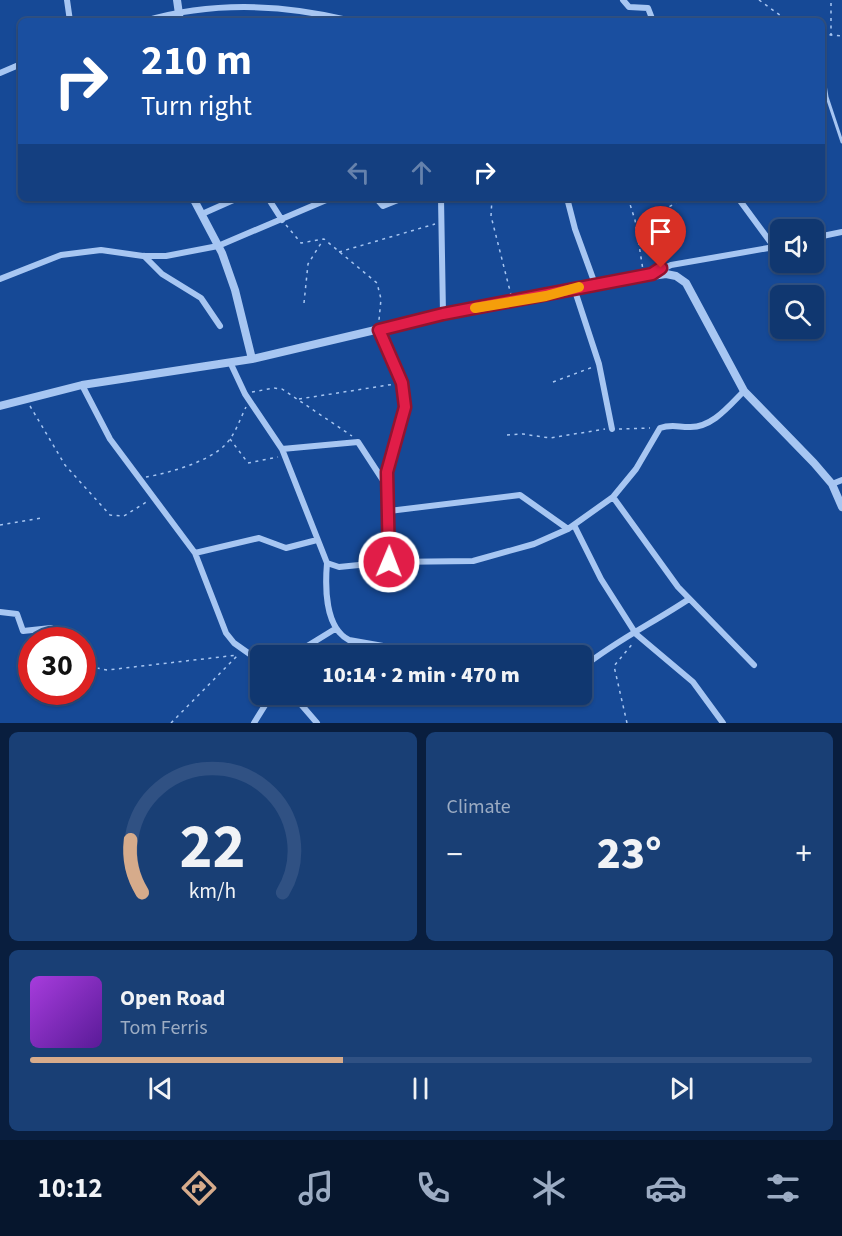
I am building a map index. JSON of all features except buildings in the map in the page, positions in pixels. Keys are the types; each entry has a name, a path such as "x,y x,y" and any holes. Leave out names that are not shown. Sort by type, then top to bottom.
{"street":[{"path":"67,0 70,18"},
{"path":"177,0 179,18"},
{"path":"624,0 629,7 648,8 652,18"},
{"path":"155,18 178,11 256,6 333,18"},
{"path":"0,73 18,65"},
{"path":"195,201 218,246 235,290 252,359"},
{"path":"202,214 231,201"},
{"path":"269,201 282,220"},
{"path":"0,279 61,255 101,250 143,256 166,256 218,246 282,220 318,201"},
{"path":"379,201 383,206 396,201"},
{"path":"441,201 443,314"},
{"path":"568,201 575,229 595,284"},
{"path":"740,201 770,237"},
{"path":"824,236 842,232"},
{"path":"648,275 671,265 770,247"},
{"path":"143,256 162,274 201,298 220,326"},
{"path":"0,406 82,385 252,359 443,314 546,296 574,288 648,275 676,276 686,283 744,391 832,484 842,507"},
{"path":"574,288 599,364 612,429"},
{"path":"379,330 402,383 405,407 387,472 389,562"},
{"path":"230,362 249,401 283,452 327,563 326,577 335,629 349,640 377,645"},
{"path":"82,385 110,439 195,553 226,633 242,652 250,656"},
{"path":"327,563 339,567 389,562 473,561 524,548 571,527 613,497 636,469 660,428 671,425 699,426 710,422 744,391"},
{"path":"283,452 358,442 388,489"},
{"path":"832,484 842,480"},
{"path":"389,511 520,495 571,527 600,579 637,636 693,682 723,723"},
{"path":"613,497 663,568 689,599 754,665"},
{"path":"195,553 259,538 286,548 316,540"},
{"path":"592,660 612,644 637,636 689,599"},
{"path":"0,612 17,614 22,627"},
{"path":"309,645 335,629"},
{"path":"254,723 265,705"},
{"path":"301,705 317,723"}],"lane":[{"path":"825,85 842,142"}],"path":[{"path":"759,0 784,18"},
{"path":"831,0 831,36"},
{"path":"825,35 842,36"},
{"path":"492,201 493,225 513,301"},
{"path":"629,201 648,275"},
{"path":"636,228 677,201"},
{"path":"282,220 301,243 324,239"},
{"path":"338,253 441,222"},
{"path":"324,239 338,253 377,283 381,299 379,330"},
{"path":"304,303 308,264 324,239"},
{"path":"554,382 599,364"},
{"path":"298,400 402,383"},
{"path":"245,394 274,388 290,393 358,442"},
{"path":"26,400 65,465 110,515 124,516 154,498"},
{"path":"140,478 180,469 222,448 230,439 249,401"},
{"path":"507,435 523,434 550,438 591,429 660,428"},
{"path":"230,439 248,463 283,452"},
{"path":"0,525 42,518"},
{"path":"627,723 614,666 637,636"},
{"path":"96,668 107,670 242,652"},
{"path":"171,723 242,652"}],"slow traffic":[{"path":"475,308 546,296 579,287"}],"route":[{"path":"389,562 387,472 405,407 402,383 379,330 443,314 652,274 661,268"}]}
